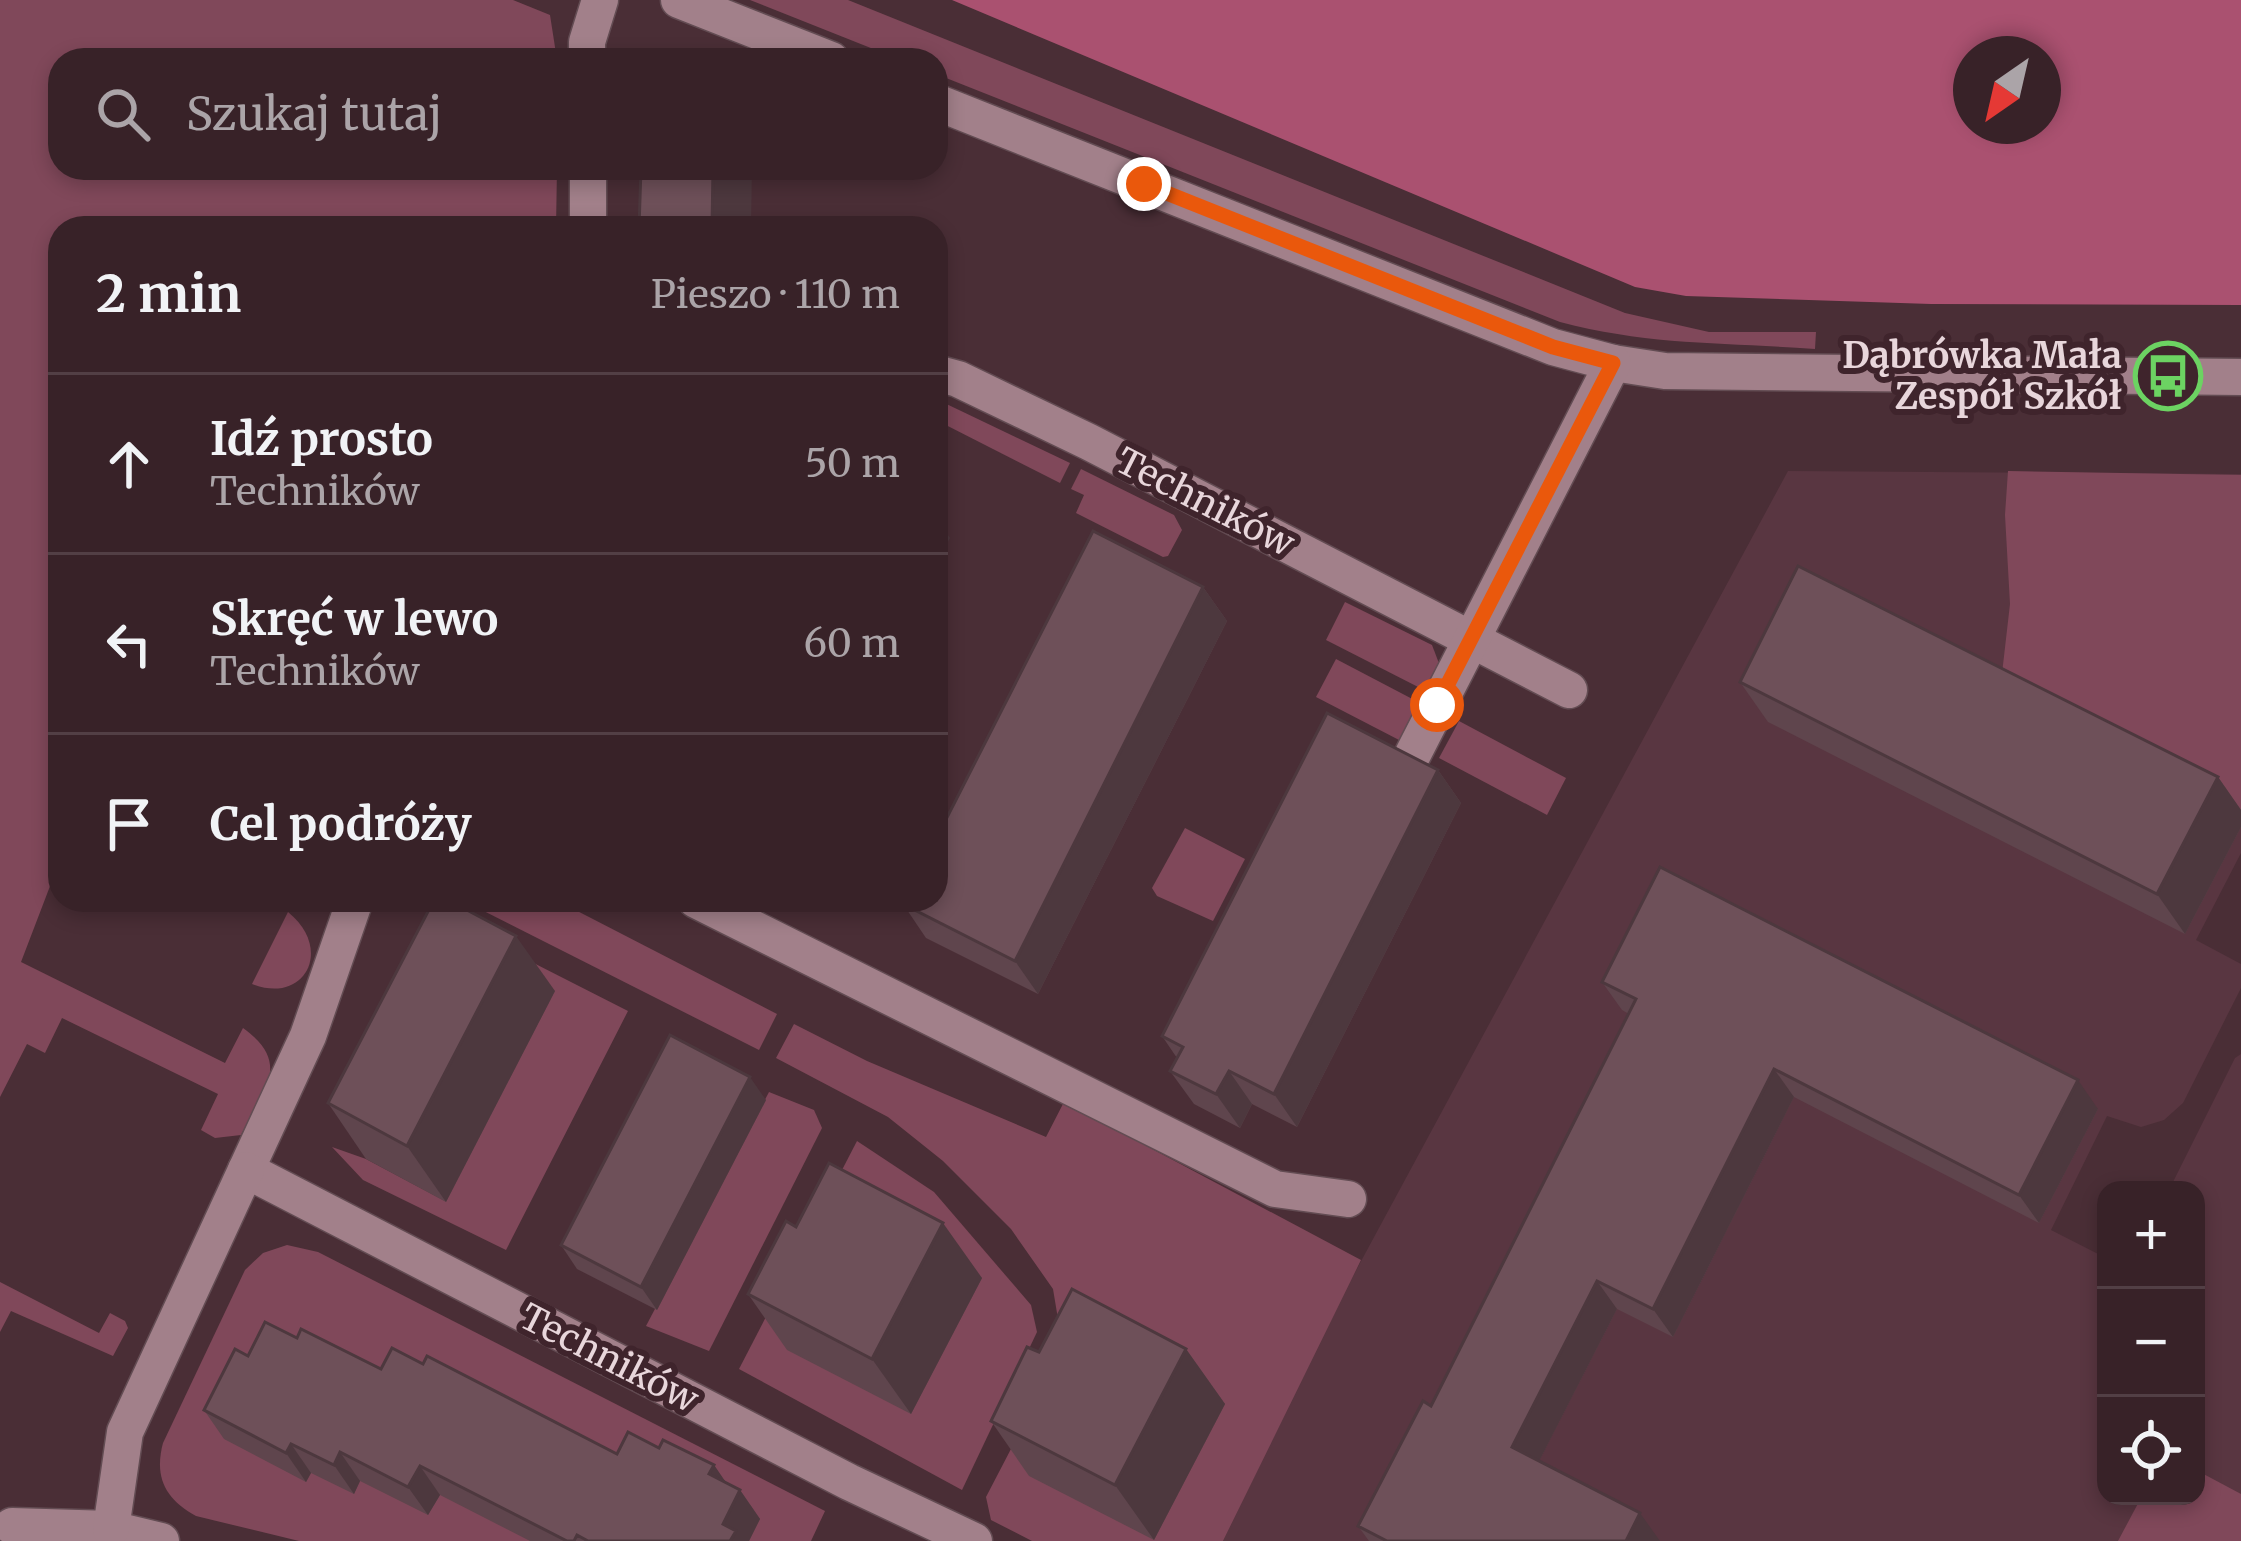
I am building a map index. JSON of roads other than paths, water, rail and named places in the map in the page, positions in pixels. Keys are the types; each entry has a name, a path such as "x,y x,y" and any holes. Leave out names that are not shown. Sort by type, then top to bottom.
{"street":[{"path":"587,48 600,0"},
{"path":"679,0 801,48"},
{"path":"948,107 1553,347 1613,363 1665,370 2241,377"},
{"path":"588,180 588,216"},
{"path":"1413,754 1613,363"},
{"name":"Techników","path":"948,377 1089,442 1569,689"},
{"path":"111,1529 125,1432 308,1036 351,912"},
{"path":"720,912 1275,1189 1348,1199"},
{"name":"Techników","path":"246,1170 849,1482 974,1541"},
{"path":"12,1526 111,1529 160,1541"}],"place":[{"name":"Dąbrówka Mała Zespół Szkół","path":"2168,376"}]}
